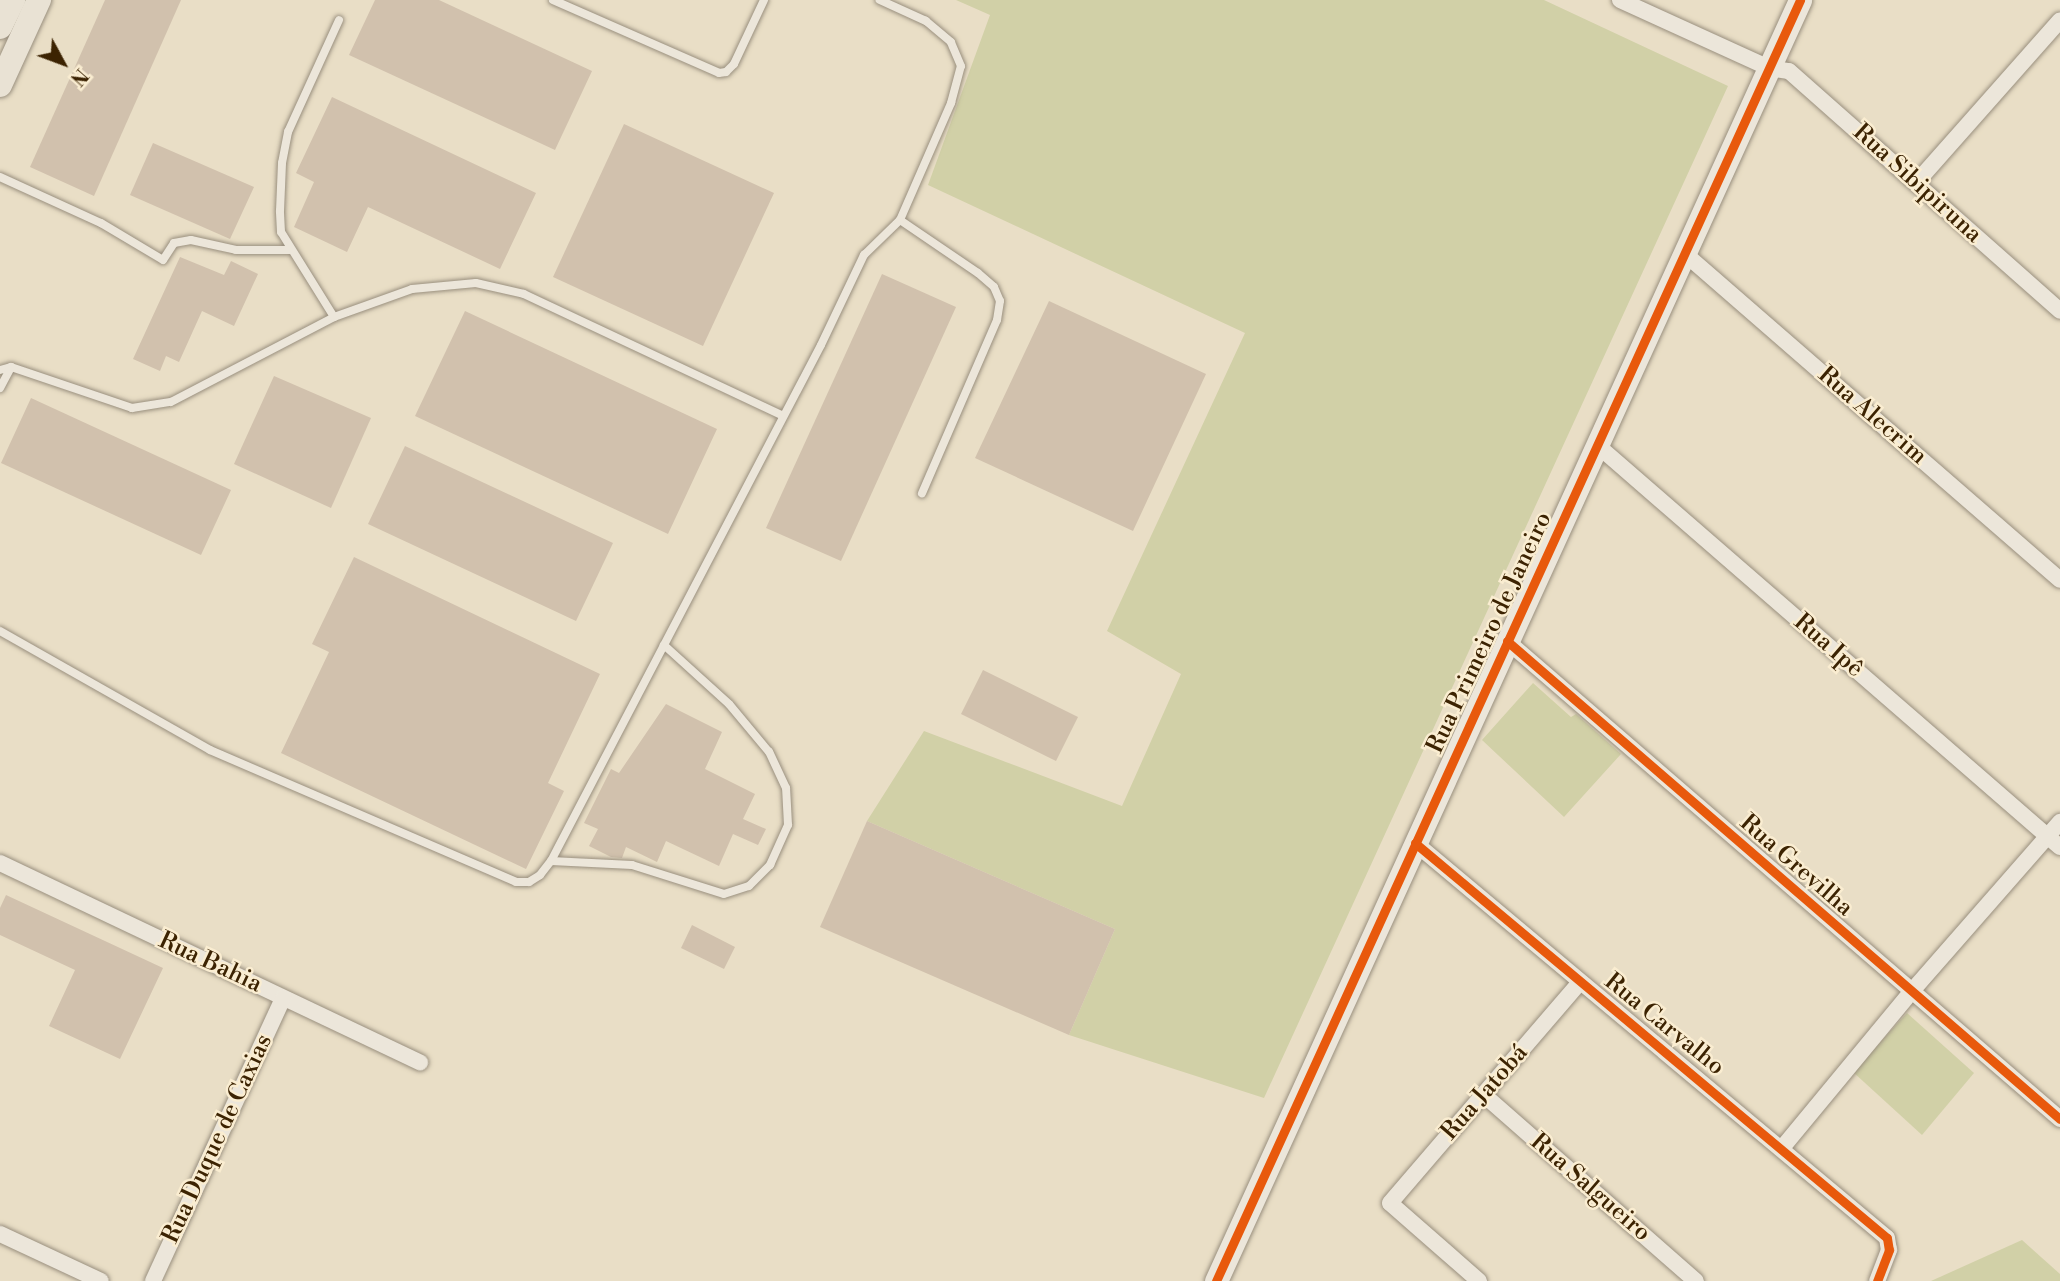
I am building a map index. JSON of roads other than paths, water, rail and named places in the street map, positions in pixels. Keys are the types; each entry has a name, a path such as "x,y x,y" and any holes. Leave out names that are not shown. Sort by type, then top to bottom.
{"main road":[{"path":"0,27 13,0"},
{"path":"0,83 39,0"}],"street":[{"name":"Rua Sibipiruna","path":"1620,0 1769,68 1788,71 2060,311"},
{"name":"Rua Primeiro de Janeiro","path":"1216,1281 1800,0"},
{"path":"1916,183 2060,20"},
{"name":"Rua Alecrim","path":"1684,253 2060,580"},
{"name":"Rua Ipê","path":"1597,445 2054,842"},
{"name":"Rua Grevilha","path":"1507,641 2060,1119"},
{"path":"1782,1148 1912,991 2054,842 2060,822"},
{"name":"Rua Carvalho","path":"1415,843 1887,1238 1889,1250 1877,1281"},
{"name":"Rua Bahia","path":"0,864 420,1062"},
{"name":"Rua Jatobá","path":"1479,1281 1390,1203 1580,982"},
{"name":"Rua Duque de Caxias","path":"153,1281 283,998"},
{"name":"Rua Salgueiro","path":"1484,1095 1696,1281"},
{"path":"0,1234 101,1281"}],"lane":[{"path":"553,0 719,73 726,72 734,64 764,0"},
{"path":"0,631 210,750 516,882 529,883 540,875 551,861 864,255 900,220 951,103 961,66 951,42 926,21 880,0"},
{"path":"334,317 290,250 281,232 280,211 288,132 339,20"},
{"path":"0,177 100,223 163,260 174,243 191,240 236,250 290,250"},
{"path":"900,220 978,272 994,287 1000,301 997,320 922,494"},
{"path":"0,370 11,367 132,408 171,402 334,317 412,289 476,283 524,294 783,416"},
{"path":"0,388 11,367"},
{"path":"551,861 632,865 724,894 749,886 770,865 788,825 786,788 769,752 729,704 664,645"}]}
